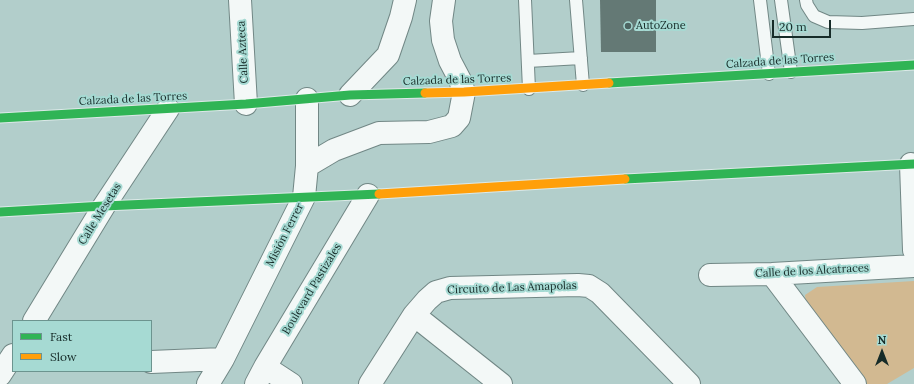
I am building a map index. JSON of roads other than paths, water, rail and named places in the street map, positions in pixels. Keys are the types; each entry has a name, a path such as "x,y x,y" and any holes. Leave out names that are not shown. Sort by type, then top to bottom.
{"main road":[{"name":"Calzada de las Torres","path":"0,118 246,104 350,95 529,89 914,65"},
{"path":"0,212 304,196 368,195 730,173 912,164"}],"street":[{"name":"Calle Azteca","path":"240,0 246,104"},
{"path":"350,95 388,55 405,0"},
{"path":"307,166 334,150 379,132 429,132 452,126 459,118 464,92 460,80 450,61 443,40 441,21 444,0"},
{"name":"Misión Ferrer","path":"208,384 223,359 304,196 307,166 307,99"},
{"name":"Calle Mesetas","path":"35,320 104,206 168,109"},
{"path":"912,164 914,250"},
{"name":"Boulevard Pastizales","path":"261,376 368,195"},
{"name":"Calle de los Alcatraces","path":"710,275 772,274 914,266"},
{"path":"772,274 855,384"},
{"name":"Circuito de Las Amapolas","path":"370,384 414,315 436,292 450,288 578,285 589,286 600,293 689,384"},
{"path":"414,315 501,384"},
{"path":"152,362 223,359"},
{"path":"261,376 291,384"}],"lane":[{"path":"525,0 529,89"},
{"path":"576,0 583,86"},
{"path":"760,0 769,74"},
{"path":"781,0 791,72"},
{"path":"806,0 807,5 814,16 828,22 862,23 914,19"},
{"path":"528,61 581,58"}],"place":[{"name":"AutoZone","path":"628,26"}]}
